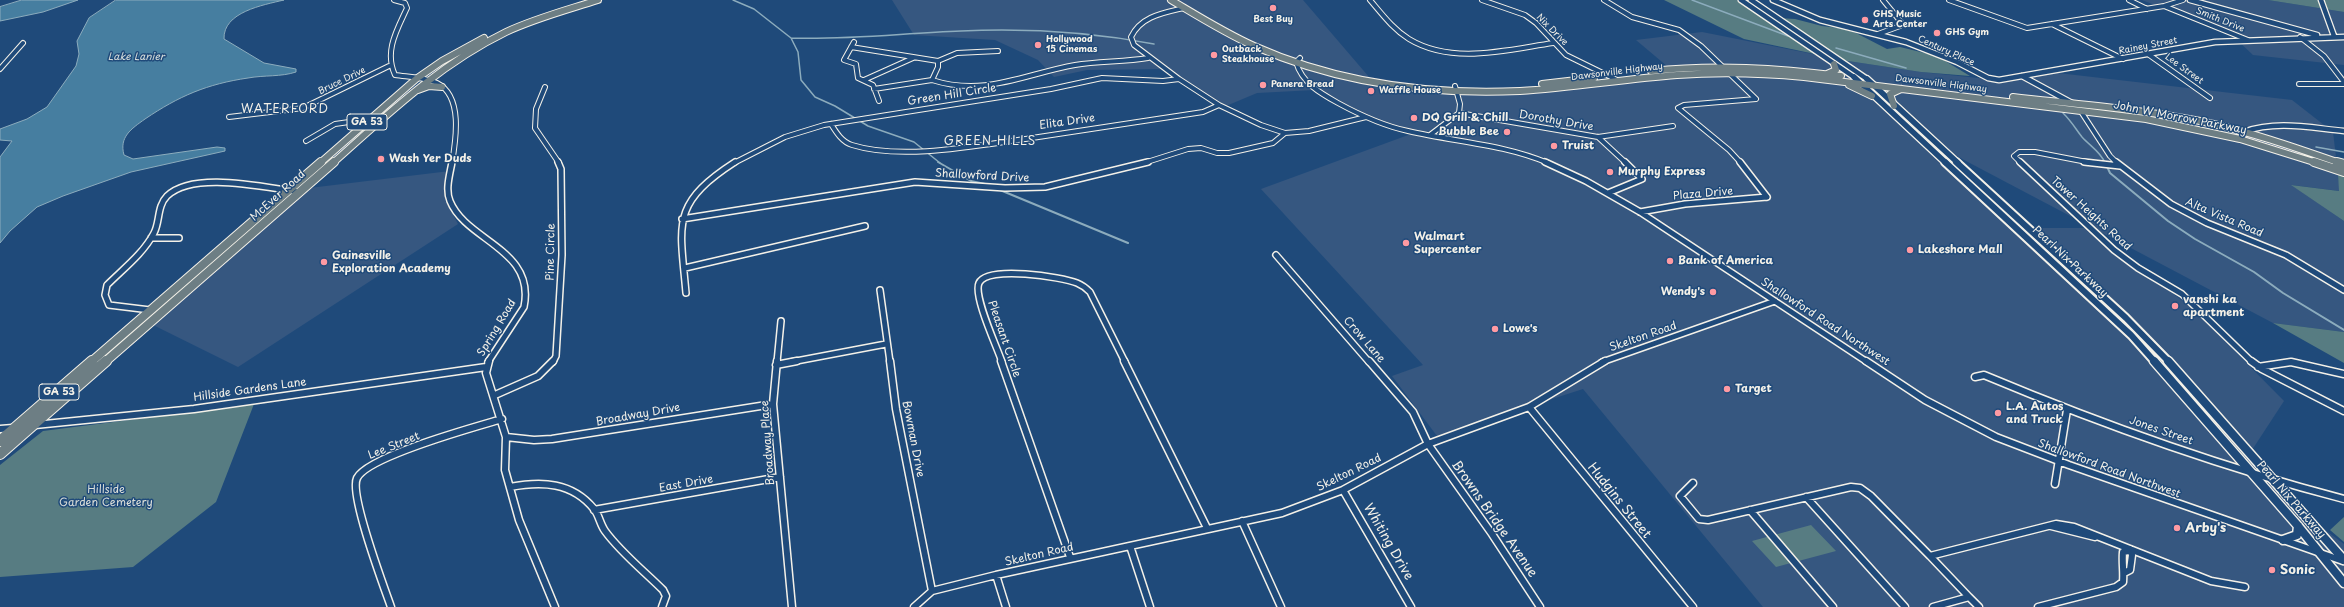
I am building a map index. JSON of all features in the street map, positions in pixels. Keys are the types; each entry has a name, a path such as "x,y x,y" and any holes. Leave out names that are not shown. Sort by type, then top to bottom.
{"main road":[{"name":"McEver Road","path":"0,441 416,79 442,61 477,41 535,17 586,0"},
{"name":"McEver Road","path":"0,454 427,80 484,43 507,32 555,13 598,0"},
{"name":"Dawsonville Highway","path":"1171,0 1229,35 1298,60 1379,77 1456,88 1534,90 1658,75 1728,73 1854,77 2072,103"},
{"name":"Dawsonville Highway","path":"1182,0 1242,36 1298,60"},
{"path":"1834,64 1836,70 1828,77 1872,96"},
{"name":"Dawsonville Highway","path":"1456,88 1512,87 1680,67 1722,66 1779,69 1873,85 2080,110"},
{"name":"Pearl Nix Parkway","path":"1854,77 1872,96 2131,335 2298,526 2344,583"},
{"name":"Pearl Nix Parkway","path":"1867,79 1894,106 2058,253 2126,318 2167,360 2344,560"},
{"path":"389,112 421,88 442,86"},
{"path":"1894,106 1890,94 1893,91 1904,88"},
{"name":"John W Morrow Parkway","path":"2072,103 2152,112 2244,132 2344,164"},
{"name":"John W Morrow Parkway","path":"2080,110 2156,121 2242,139 2344,172"},
{"path":"2282,540 2297,535 2298,526"}],"street":[{"path":"394,0 404,3 407,8 397,30 389,56 389,66 395,75 427,80 442,86"},
{"path":"1370,0 1402,34 1414,42 1432,49 1473,54 1553,43"},
{"name":"Nix Drive","path":"1482,0 1525,15 1536,23 1553,43 1573,60 1617,80"},
{"path":"1604,0 1632,17 1679,30 1701,46 1728,73"},
{"name":"Pearl Nix Parkway","path":"1741,0 1854,77"},
{"name":"Pearl Nix Parkway","path":"1751,0 1867,79"},
{"name":"Century Place","path":"1773,0 1820,20 1878,34 1940,54 1988,78 1998,80 2022,76"},
{"path":"1878,34 1896,29 1900,26 1901,22 1883,0"},
{"path":"1949,0 2020,27 2032,28 2164,6 2183,0"},
{"path":"2129,0 2147,9"},
{"path":"2190,0 2325,37"},
{"path":"2321,0 2331,23 2334,36"},
{"name":"Smith Drive","path":"2164,6 2248,40"},
{"path":"1184,8 1151,17 1133,31 1131,37 1134,45 1148,58 1219,105 1261,125 1286,132 1309,131 1366,117"},
{"path":"2052,24 2123,59"},
{"name":"Rainey Street","path":"2022,76 2206,43 2334,36 2344,37"},
{"path":"2300,38 2324,56 2344,83"},
{"path":"854,42 844,60 856,64 858,78 873,85 879,100"},
{"path":"0,68 23,43"},
{"path":"851,47 938,61 957,54 998,51"},
{"name":"Lee Street","path":"2148,54 2210,98"},
{"path":"864,80 910,62 913,58"},
{"path":"874,89 932,80 956,88 972,87 1003,83 1074,65 1148,58"},
{"name":"Shallowford Road Northwest","path":"1298,60 1301,75 1314,88 1366,117 1388,125 1430,135 1489,145 1529,156 1561,168 1608,193 1640,212 1949,414 2001,440 2321,554 2344,560"},
{"path":"932,80 938,67 938,61"},
{"name":"Bruce Drive","path":"229,117 303,108 389,66"},
{"name":"Plaza Drive","path":"1640,212 1685,204 1767,197 1749,171 1730,150 1679,110 1680,105 1756,99 1728,73"},
{"path":"2033,74 2041,86"},
{"path":"2022,76 2072,103 2080,110"},
{"name":"Green Hill Circle","path":"686,293 685,268 681,242 682,219 693,196 700,187 721,171 788,135 831,124 1051,89 1102,78 1163,81 1179,79"},
{"path":"2299,84 2344,83"},
{"name":"Spring Road","path":"442,86 451,97 455,110 452,164 448,181 448,194 452,205 478,233 512,261 521,272 526,285 526,297 523,308 486,367 487,379 495,395 502,419 506,437 506,470 519,520 554,607"},
{"name":"Pine Circle","path":"495,395 541,375 553,363 556,356 562,255 561,169 558,157 541,141 536,133 533,119 537,98 545,87"},
{"path":"1430,135 1459,113 1461,108 1456,88"},
{"name":"Elita Drive","path":"831,124 844,142 860,148 930,151 1203,112 1219,105"},
{"name":"Alta Vista Road","path":"2080,110 2110,156 2120,166 2185,213 2286,255 2309,267 2344,290"},
{"name":"Dorothy Drive","path":"1459,113 1598,137 1673,126"},
{"path":"306,141 335,124 371,119"},
{"path":"2242,139 2244,132 2253,127 2271,125 2344,131"},
{"name":"Shallowford Drive","path":"682,219 916,182 1005,188 1044,187 1167,157 1188,149 1201,148 1217,153 1229,153 1273,143 1286,132"},
{"path":"1598,137 1617,152 1642,179 1608,193"},
{"name":"Tower Heights Road","path":"2120,166 2079,161 2048,154 2021,152 2014,156 2114,250 2138,268 2182,294 2245,357 2258,367 2344,411"},
{"path":"150,310 120,308 109,305 105,300 104,292 107,285 151,238 157,226 163,201 170,193 185,186 212,182 300,192"},
{"path":"685,268 865,226"},
{"path":"151,238 179,238"},
{"name":"Crow Lane","path":"1276,255 1413,412 1424,431 1428,444"},
{"name":"Pleasant Circle","path":"1070,557 980,300 979,283 981,279 989,276 1017,274 1062,280 1078,283 1090,292 1207,528"},
{"name":"Bowman Drive","path":"880,290 886,344 896,409 932,591"},
{"name":"Skelton Road","path":"914,607 932,591 1070,557 1130,546 1207,528 1282,513 1343,490 1428,444 1529,407 1602,362 1776,301"},
{"path":"781,321 776,365 886,344"},
{"path":"2258,367 2291,362 2344,374"},
{"name":"Broadway Place","path":"776,365 774,404 792,607"},
{"name":"Hillside Gardens Lane","path":"0,429 194,409 486,367"},
{"name":"Jones Street","path":"1974,378 1984,375 2067,410 2275,481 2344,499"},
{"name":"Broadway Drive","path":"506,437 534,440 552,439 774,404"},
{"name":"Hudgins Street","path":"1529,407 1693,607"},
{"path":"2055,484 2057,461 2067,410"},
{"name":"Lee Street","path":"391,607 366,530 356,492 356,477 360,472 376,462 444,436 502,419"},
{"name":"Browns Bridge Avenue","path":"1428,444 1492,534 1540,607"},
{"name":"East Drive","path":"594,510 780,477"},
{"path":"510,487 542,482 561,485 581,496 594,510 604,529 663,590 666,596 662,607"},
{"path":"1693,483 1680,496 1699,519 1708,520 1851,487 1860,488 1871,496 1979,607"},
{"name":"Whiting Drive","path":"1343,490 1411,607"},
{"path":"1806,497 1905,607"},
{"path":"1750,510 1833,607"},
{"path":"1242,521 1281,607"},
{"path":"1930,556 2051,526 2074,529 2090,538 2095,537 2225,585 2246,587"},
{"path":"1130,546 1150,607"},
{"path":"2038,607 2116,587 2122,582 2124,573 2121,567 2122,552 2129,550"},
{"path":"2124,573 2130,570 2132,555 2129,550"},
{"path":"2122,560 2131,563"},
{"path":"996,575 1006,607"},
{"path":"1933,607 1970,597"}],"shaded area":[{"path":"892,0 1303,0 1369,77 1444,88 1501,90 1674,72 1636,40 1702,32 1848,61 1921,72 1997,80 2049,72 2292,100 2333,132 2340,191 2292,185 2344,221 2344,332 2273,323 1930,142 2023,228 2088,228 2193,309 2284,401 2252,450 2321,527 2344,544 2344,607 1763,607 1583,389 1437,436 1392,376 1423,365 1261,189 1411,134 1354,114 1314,90 1257,93 1226,106 1165,69 1087,70 1054,77 1038,60 995,40 914,35"},
{"path":"2142,0 2268,0 2344,12 2344,65 2253,55 2234,37"},
{"path":"450,171 445,200 458,224 238,367 143,320 293,190"}],"green space":[{"path":"1664,0 1737,0 1762,17 1795,19 1822,26 1839,28 1856,33 1887,49 1900,47 1937,56 1970,76 1921,72 1848,61 1744,39"},
{"path":"2268,0 2344,0 2344,12"},
{"path":"2338,174 2344,176 2344,221 2291,185 2339,191"},
{"path":"2273,323 2344,332 2344,363"},
{"name":"Hillside Garden Cemetery","path":"254,404 216,502 133,567 0,577 0,465 43,431"},
{"path":"2344,517 2344,542 2330,530"},
{"path":"1811,525 1836,551 1776,567 1752,541"}],"water":[{"path":"22,0 78,0 43,12 0,21 0,7"},
{"name":"Lake Lanier","path":"116,0 284,0 256,7 237,16 230,22 225,30 224,39 264,63 296,69 296,72 284,75 260,76 219,84 194,92 170,104 145,119 127,134 123,143 124,155 133,159 217,147 225,148 225,151 131,172 63,196 37,207 10,231 0,243 0,157 12,141 0,140 0,129 27,119 47,107 76,66 79,54 77,41 89,18"}],"waterway":[{"path":"733,0 754,9 791,38"},
{"path":"1692,0 1788,36"},
{"path":"791,38 834,38 1010,30 1106,36 1154,44"},
{"path":"791,38 798,52 801,80 815,97 835,106 868,126 914,142 940,163"},
{"path":"1836,48 1906,68"},
{"path":"2063,113 2082,137 2101,156 2105,163"},
{"path":"2316,147 2344,152"},
{"path":"938,162 971,181 985,184"},
{"path":"2105,162 2110,173 2168,221 2195,239 2254,272 2283,293 2344,330"},
{"path":"1000,190 1128,243"}],"place":[{"name":"Best Buy","path":"1273,8"},
{"name":"GHS Music Arts Center","path":"1865,20"},
{"name":"GHS Gym","path":"1937,33"},
{"name":"Hollywood 15 Cinemas","path":"1038,45"},
{"name":"Outback Steakhouse","path":"1214,55"},
{"name":"Panera Bread","path":"1263,85"},
{"name":"Waffle House","path":"1371,91"},
{"name":"DQ Grill & Chill","path":"1414,118"},
{"name":"Bubble Bee","path":"1507,132"},
{"name":"Truist","path":"1554,146"},
{"name":"Wash Yer Duds","path":"381,159"},
{"name":"Murphy Express","path":"1610,172"},
{"name":"Walmart Supercenter","path":"1406,243"},
{"name":"Lakeshore Mall","path":"1910,250"},
{"name":"Bank of America","path":"1670,261"},
{"name":"Gainesville Exploration Academy","path":"324,262"},
{"name":"Wendy's","path":"1713,292"},
{"name":"vanshi ka apartment","path":"2175,306"},
{"name":"Lowe's","path":"1495,329"},
{"name":"Target","path":"1727,389"},
{"name":"L.A. Autos and Truck","path":"1998,413"},
{"name":"Arby's","path":"2177,528"},
{"name":"Sonic","path":"2272,570"}],"district":[{"name":"WATERFORD","path":"285,110"},
{"name":"GREEN HILLS","path":"990,142"}]}
